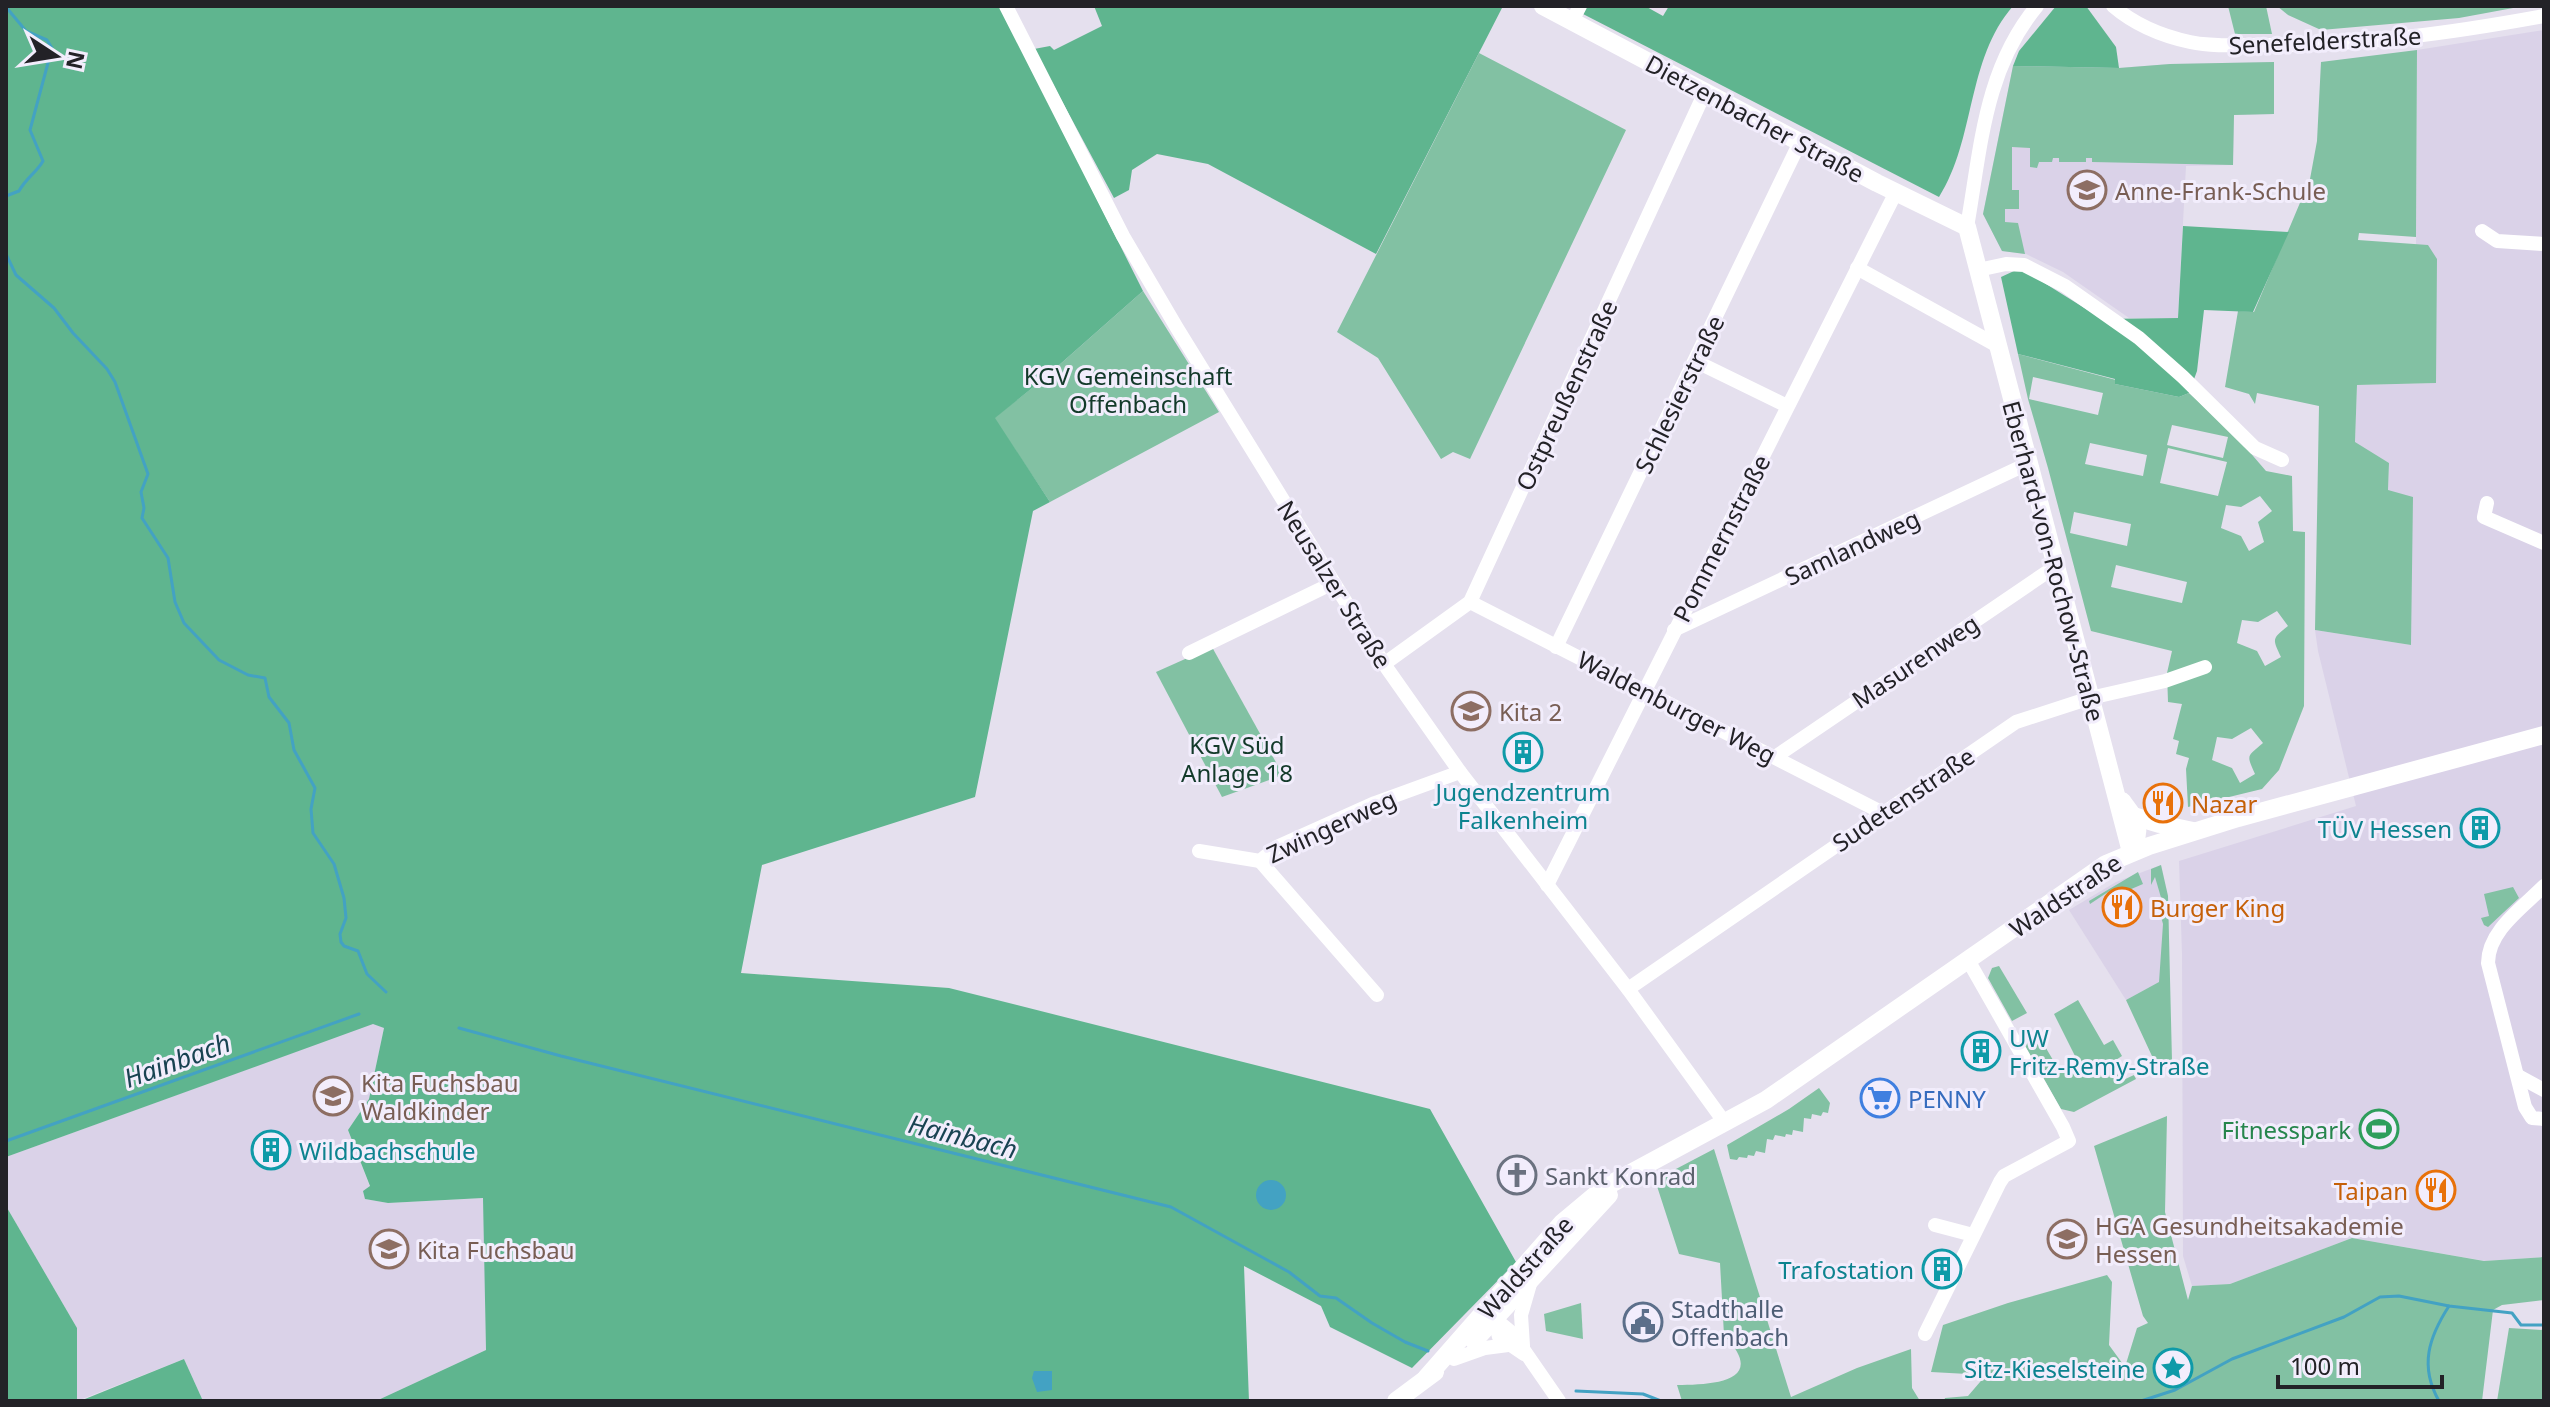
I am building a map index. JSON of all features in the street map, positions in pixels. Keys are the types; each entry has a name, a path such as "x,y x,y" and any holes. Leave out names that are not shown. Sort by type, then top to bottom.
{"main road":[{"name":"Dietzenbacher Straße","path":"1543,6 1576,14 1705,92 1967,227"},
{"name":"Eberhard-von-Rochow-Straße","path":"1967,227 2131,852"},
{"name":"Waldstraße","path":"1396,1401 1454,1359 1486,1320 1497,1298 1547,1239 1586,1201 1605,1187 1766,1100 2106,864 2131,852 2196,831 2544,735"},
{"path":"2115,791 2133,816 2138,835 2131,852"},
{"path":"2133,816 2196,831"},
{"name":"Waldstraße","path":"1426,1378 1532,1279 1597,1207 1637,1170"}],"street":[{"name":"Neusalzer Straße","path":"1006,6 1123,236 1384,664 1460,772 1628,989 1725,1123"},
{"name":"Eberhard-von-Rochow-Straße","path":"1967,227 1994,83 2005,53 2037,6"},
{"name":"Senefelderstraße","path":"2113,6 2149,29 2181,40 2209,44 2320,44 2385,40 2544,16"},
{"name":"Ostpreußenstraße","path":"1384,664 1470,602 1705,92"},
{"name":"Schlesierstraße","path":"1556,647 1800,142"},
{"name":"Pommernstraße","path":"1547,885 1896,192"},
{"path":"2482,231 2497,241 2544,244"},
{"path":"1978,270 2006,264 2024,265 2065,286 2139,338 2255,448 2282,460"},
{"path":"1857,268 1998,346"},
{"path":"1695,361 1787,406"},
{"name":"Samlandweg","path":"1674,630 2029,463"},
{"path":"2487,503 2484,517 2544,543"},
{"name":"Masurenweg","path":"1775,757 2056,566"},
{"path":"1189,653 1333,583"},
{"name":"Waldenburger Weg","path":"1470,602 1883,813"},
{"name":"Sudetenstraße","path":"1628,989 2016,722 2205,667"},
{"name":"Zwingerweg","path":"1199,851 1260,861 1277,847 1375,803 1460,772"},
{"path":"1260,861 1377,995"},
{"path":"2544,886 2502,928 2493,940 2488,956 2489,972 2530,1116 2544,1119"},
{"path":"1925,1334 2004,1176 2069,1141 1968,960"},
{"path":"2518,1076 2544,1090"},
{"path":"1935,1225 1973,1235"},
{"path":"1525,1354 1521,1315 1532,1279"},
{"path":"1486,1320 1508,1345 1525,1354"},
{"path":"1486,1320 1509,1330 1559,1401"},
{"path":"1454,1359 1485,1348 1508,1345"}],"shaded area":[{"path":"2544,30 2544,1257 2485,1261 2352,1238 2230,1284 2192,1286 2183,1256 2179,861 2356,806 2315,630 2411,645 2388,490 2389,463 2355,443 2357,385 2436,383 2428,245 2416,245 2417,50"},
{"name":"Anne-Frank-Schule","path":"2274,62 2274,114 2234,115 2233,165 2186,166 2178,318 2129,318 2063,272 2026,254 2002,251 1983,214 2013,66 2119,68"},
{"path":"2161,865 2168,896 2169,977 2126,1000 2069,910 2116,882"},
{"path":"374,1023 384,1028 371,1091 348,1130 370,1187 365,1199 388,1203 484,1198 486,1350 376,1401 203,1401 184,1359 77,1401 77,1328 6,1206 6,1157"}],"green space":[{"path":"6,6 1000,6 1143,291 995,418 1050,502 1033,511 975,797 762,865 741,973 949,988 1430,1109 1516,1262 1412,1368 1330,1327 1321,1306 1244,1266 1249,1401 376,1401 486,1350 483,1198 388,1203 365,1199 363,1191 370,1186 348,1130 369,1099 384,1028 373,1024 6,1157"},
{"path":"1094,6 1503,6 1376,254 1208,164 1157,154 1132,170 1129,190 1114,198 1034,49 1050,46 1054,50 1102,26"},
{"path":"1587,6 1645,6 1663,16 1669,6 2013,6 1987,50 1960,150 1939,197 1583,14"},
{"path":"2056,6 2086,6 2116,47 2119,68 2013,66 2019,51"},
{"path":"2228,6 2266,6 2272,34 2235,34"},
{"path":"2277,6 2524,6 2459,18 2321,30 2288,15"},
{"path":"2417,50 2416,237 2359,233 2358,240 2428,245 2437,259 2436,383 2357,385 2355,442 2389,463 2388,490 2413,497 2411,645 2315,630 2319,406 2257,393 2255,404 2249,394 2225,387 2238,311 2254,312 2310,179 2317,141 2321,62"},
{"path":"1479,53 1626,130 1470,459 1453,452 1441,459 1378,358 1337,332"},
{"path":"2274,62 2274,114 2234,115 2233,165 2092,162 2092,158 2086,158 2086,162 2059,162 2059,158 2053,158 2052,162 2039,162 2037,168 2030,167 2030,148 2012,147 2012,190 2019,190 2019,209 2005,209 2005,222 2018,223 2025,254 2002,251 1983,214 2013,66 2119,68"},
{"path":"2183,226 2289,232 2253,312 2204,310 2197,371 2189,393 2179,397 2115,384 2115,379 2018,354 2001,277 2014,271 2025,271 2102,319 2178,318"},
{"name":"KGV Gemeinschaft Offenbach","path":"1143,291 1219,412 1050,502 994,418"},
{"path":"2018,354 2116,380 2115,384 2179,397 2189,393 2235,435 2266,471 2292,476 2293,531 2305,532 2304,706 2279,770 2262,789 2188,807 2186,769 2189,758 2176,754 2179,741 2173,739 2182,704 2168,702 2167,673 2172,651 2091,631 2028,399","holes":["2033,377 2103,393 2098,415 2029,399","2172,425 2228,437 2223,458 2167,445","2090,443 2147,455 2143,476 2085,464","2168,448 2227,462 2218,496 2160,483","2260,496 2272,511 2258,522 2264,542 2249,551 2241,536 2221,528 2226,505 2241,507","2074,512 2131,524 2127,546 2070,533","2116,565 2187,582 2182,603 2111,587","2277,611 2288,626 2275,639 2281,657 2265,666 2257,651 2237,643 2242,620 2258,622","2251,728 2263,743 2250,756 2255,774 2240,783 2232,768 2212,760 2217,737 2232,739"]},
{"name":"KGV Süd Anlage 18","path":"1212,647 1283,775 1222,797 1156,672"},
{"path":"2161,865 2168,896 2172,1061 2158,1069 2126,1000 2159,982 2163,924 2158,906 2162,901 2155,877 2151,885 2151,869"},
{"path":"2138,872 2143,884 2115,896 2111,890 2090,904 2089,901"},
{"path":"2513,887 2519,898 2488,927 2484,925 2481,918 2489,916 2484,894"},
{"path":"1999,966 2027,1013 2012,1021 1988,978 1992,968"},
{"path":"2078,1000 2104,1045 2113,1040 2122,1056 2111,1063 2121,1081 2134,1075 2136,1079 2074,1112 2061,1109 2023,1039 2036,1031 2060,1072 2078,1062 2054,1014"},
{"path":"1819,1088 1830,1103 1828,1113 1823,1112 1821,1116 1812,1114 1811,1119 1804,1118 1803,1132 1793,1130 1792,1135 1775,1135 1773,1140 1767,1139 1765,1153 1756,1151 1754,1156 1730,1159 1727,1145"},
{"path":"2167,1116 2165,1212 2188,1300 2192,1286 2230,1284 2352,1238 2484,1261 2544,1257 2544,1300 2502,1305 2493,1310 2482,1401 1944,1401 1945,1398 1968,1396 1986,1375 1931,1372 1943,1325 2107,1275 2112,1282 2109,1345 2125,1367 2137,1328 2148,1323 2143,1316 2094,1146"},
{"path":"1714,1149 1791,1397 1857,1368 1911,1349 1912,1388 1920,1401 1682,1401 1677,1385 1720,1382 1731,1378 1741,1363 1724,1335 1720,1263 1679,1254 1655,1180"},
{"path":"6,1206 77,1328 77,1401 6,1401"},
{"path":"1581,1303 1583,1339 1546,1331 1544,1314"},
{"path":"2509,1328 2544,1330 2544,1401 2497,1401"},
{"path":"184,1359 203,1401 80,1401"}],"water":[{"path":"1271,1180 1282,1184 1286,1195 1282,1206 1271,1210 1260,1206 1256,1195 1260,1184"},
{"path":"1034,1371 1052,1371 1052,1390 1037,1392 1032,1378"}],"waterway":[{"path":"6,7 26,31 47,40 52,48 30,130 43,161 19,191 6,196"},
{"path":"6,254 16,275 54,308 115,382 148,474 141,492 142,518 168,558 175,602 184,623 219,660 248,675 265,678 269,697 289,723 294,750 315,788 311,809 313,833 334,864 344,898 346,918 340,934 341,942 358,951 367,974 386,992"},
{"name":"Hainbach","path":"6,1141 359,1014"},
{"name":"Hainbach","path":"459,1028 1171,1207 1289,1272 1320,1296 1336,1298 1372,1323 1428,1351"},
{"name":"Hainbach","path":"2141,1401 2175,1390 2232,1359 2344,1317 2380,1297 2399,1296 2449,1306 2512,1313 2521,1325 2544,1325"},
{"path":"2439,1401 2429,1376 2429,1352 2436,1329 2449,1306"},
{"name":"Hainbach","path":"1576,1391 1643,1394 1661,1401"}],"place":[{"name":"Anne-Frank-Schule","path":"2087,190"},
{"name":"Kita 2","path":"1471,711"},
{"name":"Jugendzentrum Falkenheim","path":"1523,752"},
{"name":"Nazar","path":"2163,803"},
{"name":"TÜV Hessen","path":"2480,828"},
{"name":"Burger King","path":"2122,907"},
{"name":"UW Fritz-Remy-Straße","path":"1981,1051"},
{"name":"Kita Fuchsbau Waldkinder","path":"333,1096"},
{"name":"PENNY","path":"1880,1098"},
{"name":"Fitnesspark","path":"2379,1129"},
{"name":"Wildbachschule","path":"271,1150"},
{"name":"Sankt Konrad","path":"1517,1175"},
{"name":"Taipan","path":"2436,1190"},
{"name":"HGA Gesundheitsakademie Hessen","path":"2067,1239"},
{"name":"Kita Fuchsbau","path":"389,1249"},
{"name":"Trafostation","path":"1942,1269"},
{"name":"Stadthalle Offenbach","path":"1643,1322"},
{"name":"Sitz-Kieselsteine","path":"2173,1368"}]}
